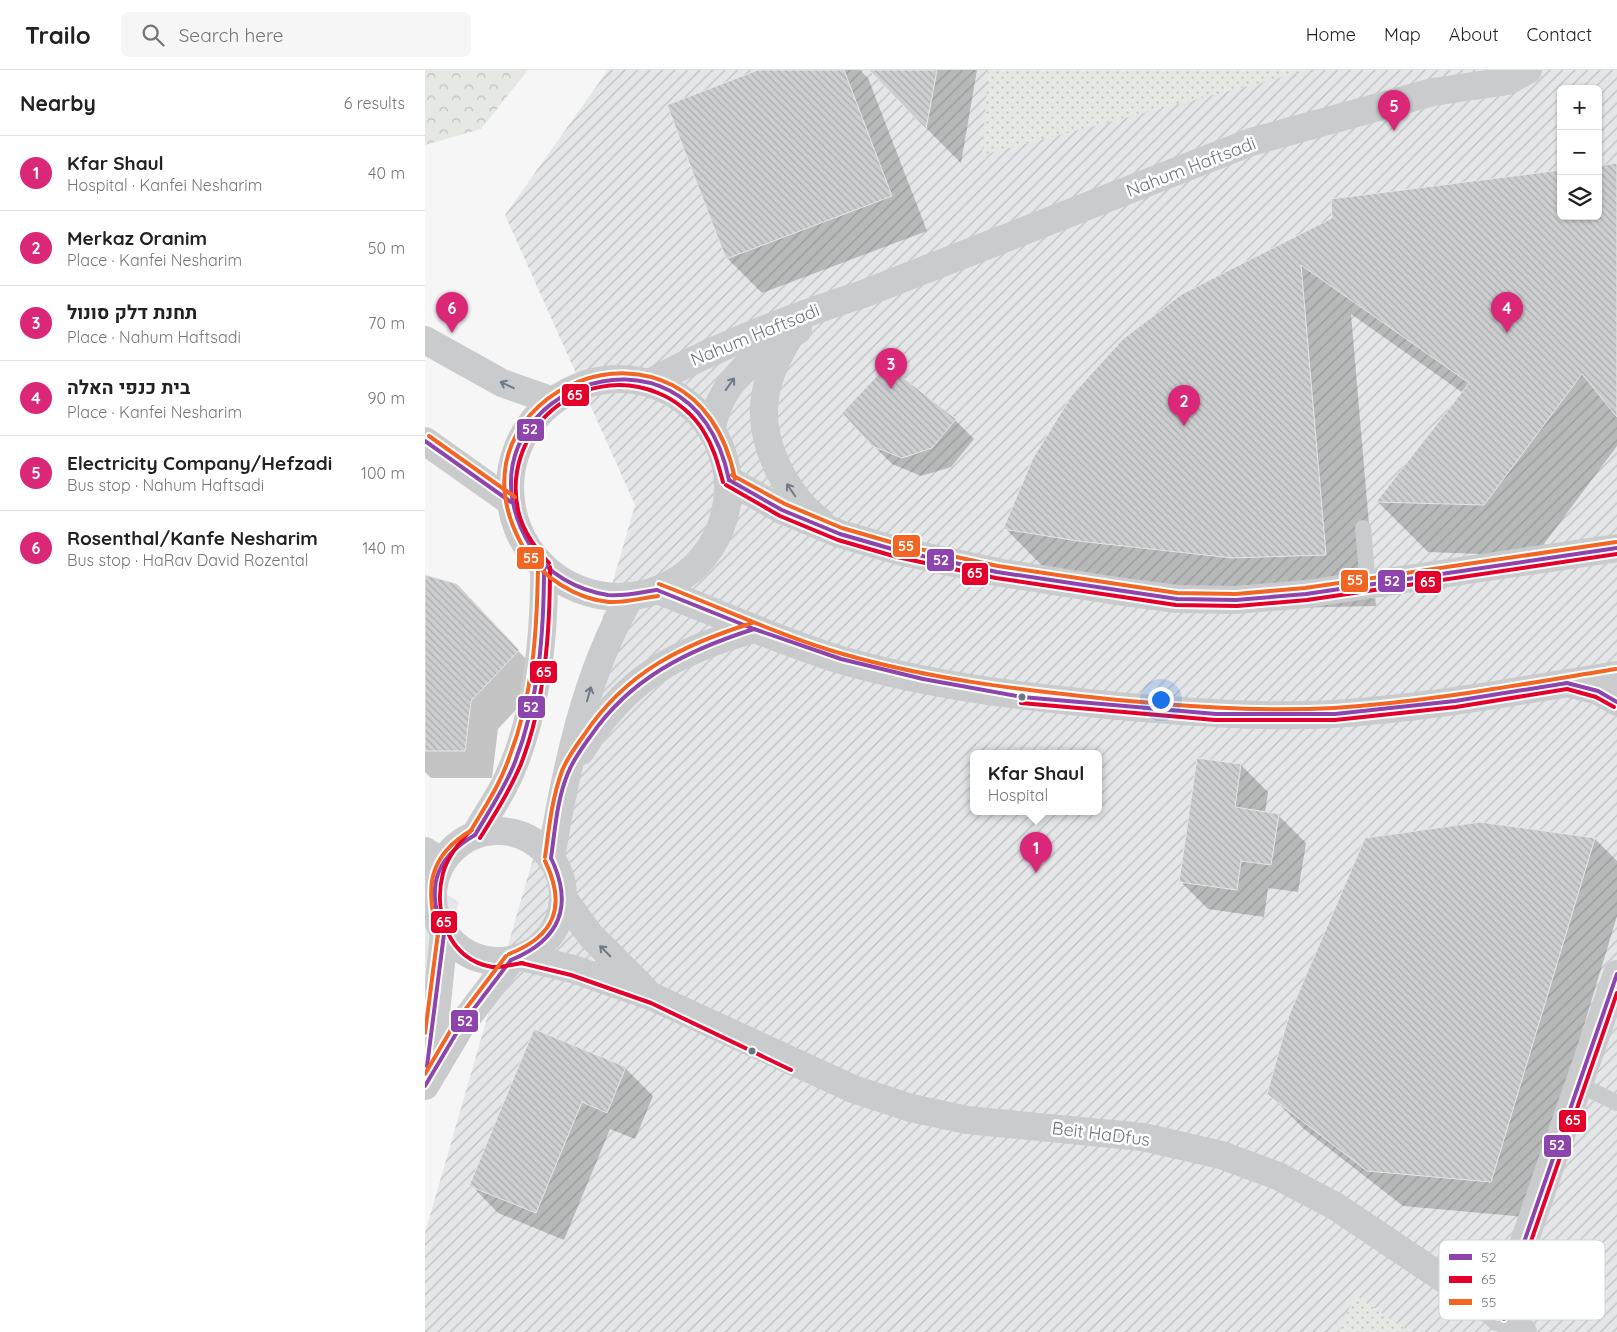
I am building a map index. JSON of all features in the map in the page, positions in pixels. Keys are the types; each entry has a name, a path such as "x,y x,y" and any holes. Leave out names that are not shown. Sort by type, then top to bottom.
{"street":[{"name":"Nahum Haftsadi","path":"650,383 734,340 807,312 863,294 1251,142 1433,92 1507,80 1529,70"},
{"name":"Nahum Haftsadi","path":"712,428 719,400 739,372 792,333 863,294"},
{"path":"792,333 779,353 769,376 763,403 766,436 778,468 789,489 817,520 839,534"},
{"path":"425,340 502,383 553,401"},
{"path":"613,379 650,383 683,398 712,428 724,453 729,480 728,506 714,544 696,566 686,574 657,590 631,596 597,594 579,589 544,567 522,537 511,502 510,478 516,450 531,422 564,393 596,381 613,379"},
{"path":"425,441 511,502"},
{"path":"729,480 782,510 839,534 899,551 997,572 1177,599 1236,600 1369,585 1617,548"},
{"path":"475,835 504,786 515,762 525,726 539,669 544,618 544,567"},
{"path":"657,590 754,629 841,660 941,682 1022,697 1216,714 1335,714 1455,701 1617,675"},
{"path":"551,858 567,775 600,660 618,617 631,596"},
{"path":"567,775 599,724 630,688 658,669 693,650 724,637 754,629"},
{"path":"1567,683 1598,691 1617,702"},
{"path":"425,1086 460,1027 517,959 536,949 548,938 559,919 563,898 560,878 551,858 536,843 517,834 495,831 475,835 433,856 432,893 435,915 444,934 460,949 474,957 490,961 517,959"},
{"name":"Beit HaDfus","path":"563,898 591,936 653,997"},
{"path":"425,1079 436,1013 444,934"},
{"name":"Beit HaDfus","path":"517,959 573,970 653,997 853,1089 911,1108 967,1120 1143,1138 1221,1155 1278,1176 1335,1206 1439,1277"},
{"path":"1525,1240 1617,974"},
{"name":"Beit HaDfus","path":"1503,1320 1523,1332"}],"lane":[{"path":"1363,528 1369,585"},
{"path":"1580,1085 1617,1103"}],"shaded area":[{"path":"608,70 1617,70 1617,1332 425,1332 425,1233 635,505 505,215"},
{"path":"425,881 459,902 425,1001"}],"green space":[{"path":"425,70 528,70 481,129 425,145"},
{"path":"988,70 1310,70 982,155"},
{"path":"1355,1295 1410,1332 1339,1332"}],"building":[{"path":"758,70 844,70 892,196 726,259 667,105"},
{"path":"869,70 937,70 926,129"},
{"path":"1617,163 1617,417 1582,374 1484,505 1376,502 1469,383 1301,265 1326,555 1232,558 1078,541 1003,529 1033,458 1072,395 1123,339 1182,294 1332,218 1331,199 1557,171 1557,220 1602,220 1602,165"},
{"path":"887,365 956,419 932,448 902,458 872,446 842,413"},
{"path":"425,575 457,584 519,650 471,701 465,751 425,751"},
{"path":"1197,758 1241,764 1235,807 1279,814 1271,865 1241,861 1237,890 1179,882"},
{"path":"1480,822 1595,838 1491,1182 1367,1171 1267,1094 1289,1015 1365,838"},
{"path":"534,1029 626,1067 607,1113 582,1102 536,1213 469,1186"}],"transit line":[{"name":"55","path":"658,596 621,602 597,600 561,585 550,578 532,560 525,550 505,493 512,444 539,406 579,381 626,373 672,385 711,419 735,479"},
{"name":"52","path":"657,590 620,595 596,593 574,585 545,565 531,547 512,493 518,447 543,411 582,387 626,379 670,390 706,423 729,480"},
{"name":"65","path":"549,563 535,546 524,528 519,514 516,484 521,456 533,431 551,411 574,396 600,387 629,386 658,393 671,400 690,414 704,432 713,450 723,482"},
{"name":"55","path":"429,436 515,497"},
{"name":"52","path":"425,441 511,502"},
{"name":"55","path":"732,475 785,504 842,528 901,545 998,566 1177,593 1236,594 1305,588 1616,542"},
{"name":"52","path":"729,480 782,510 840,534 899,551 997,572 1177,599 1236,600 1306,594 1617,548"},
{"name":"65","path":"726,485 780,516 838,540 897,557 996,578 1176,605 1237,606 1307,600 1617,554"},
{"name":"55","path":"470,832 501,778 524,712 535,640 538,567"},
{"name":"52","path":"475,835 511,772 530,715 539,666 544,567"},
{"name":"65","path":"480,838 517,774 536,716 545,667 550,567"},
{"name":"55","path":"659,584 796,639 843,654 906,670 1067,695 1158,704 1246,709 1334,708 1440,697 1616,669"},
{"name":"52","path":"657,590 754,629 841,659 923,679 1022,697 1216,714 1335,714 1455,701 1567,683 1598,691 1617,702"},
{"name":"55","path":"545,857 553,802 562,771 566,761 600,713 618,694 657,664 679,651 702,641 752,623"},
{"name":"52","path":"551,858 555,826 564,783 572,763 606,716 642,682 662,669 706,646 754,629"},
{"name":"65","path":"1021,703 1215,720 1335,720 1456,707 1567,689 1596,697 1614,707"},
{"name":"55","path":"438,936 431,903 433,875 446,851 457,840 472,830"},
{"name":"65","path":"470,831 451,855 443,873 440,903 447,932 464,954 477,962 492,967 523,963"},
{"name":"52","path":"444,934 435,903 437,877 442,865 450,854 475,835"},
{"name":"52","path":"511,960 528,952 541,942 551,932 558,919 561,906 561,891 558,875 551,858"},
{"name":"55","path":"509,954 525,947 537,938 553,918 555,892 552,877 545,861"},
{"name":"55","path":"425,1033 438,933"},
{"name":"52","path":"427,1066 444,934"},
{"name":"55","path":"425,1074 455,1023 506,956"},
{"name":"52","path":"425,1086 460,1027 511,960"},
{"name":"65","path":"521,963 571,975 651,1003 791,1070"},
{"name":"52","path":"1525,1240 1617,974"},
{"name":"65","path":"1531,1240 1617,993"}],"place":[{"name":"Electricity Company/Hefzadi","path":"1394,131"},
{"name":"Rosenthal/Kanfe Nesharim","path":"452,333"},
{"name":"בית כנפי האלה","path":"1507,333"},
{"name":"תחנת דלק סונול","path":"891,389"},
{"name":"Merkaz Oranim","path":"1184,426"},
{"name":"Kfar Shaul","path":"1036,873"}]}
